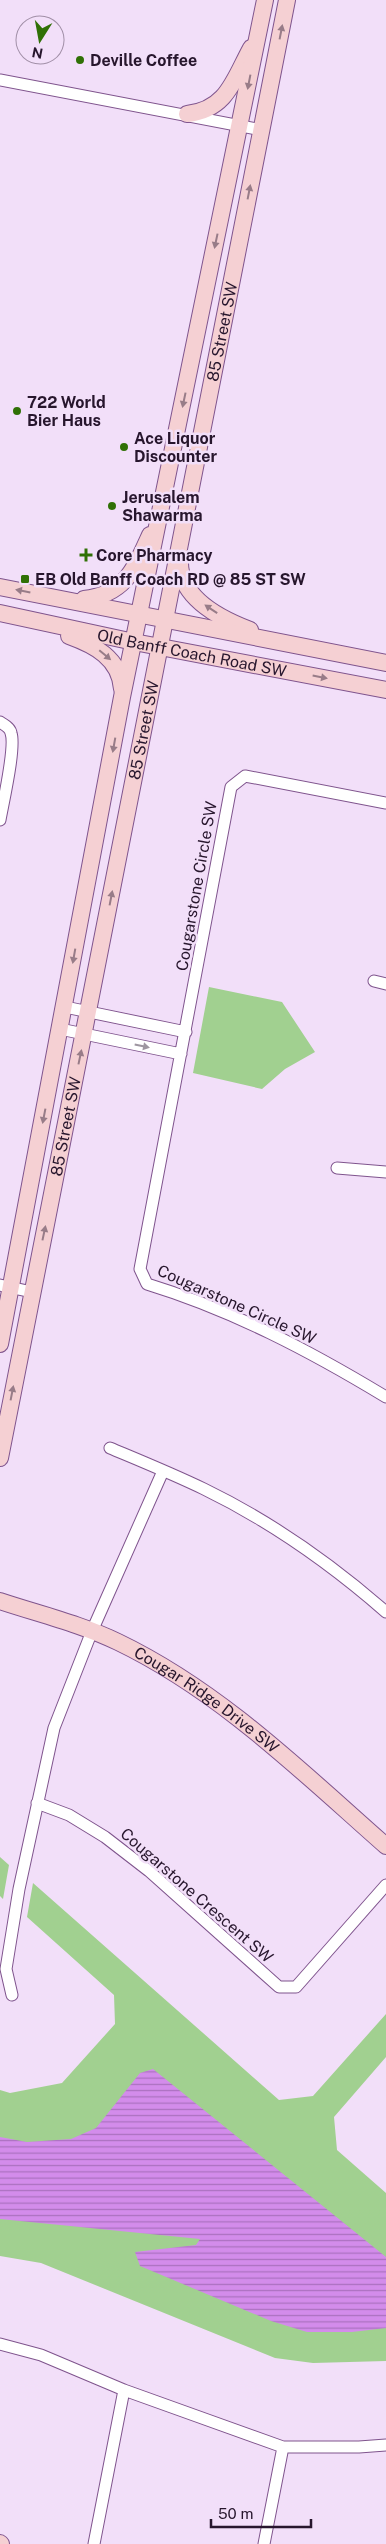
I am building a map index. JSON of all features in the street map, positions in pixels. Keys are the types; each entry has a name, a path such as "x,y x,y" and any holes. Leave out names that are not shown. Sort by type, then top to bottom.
{"main road":[{"name":"85 Street SW","path":"0,1344 6,1286 65,1007 122,697 266,0"},
{"name":"85 Street SW","path":"0,1458 90,1012 159,647 180,549 287,0"},
{"path":"187,114 202,112 214,106 224,97 258,36"},
{"path":"67,600 102,596 119,587 138,560 160,513"},
{"path":"180,549 180,570 183,580 201,602 237,625 287,644"},
{"name":"Old Banff Coach Road SW","path":"0,587 386,663"},
{"path":"6,614 84,642 106,655 117,669 122,697"},
{"name":"Old Banff Coach Road SW","path":"6,614 134,642 386,690"},
{"name":"Cougar Ridge Drive SW","path":"0,1601 92,1631 120,1643 175,1674 229,1710 386,1846"}],"street":[{"path":"0,80 187,114 262,130"},
{"path":"0,722 8,727 12,733 12,747 0,820"},
{"name":"Cougarstone Circle SW","path":"386,804 245,776 230,787 186,1032 140,1269 147,1284 185,1296 277,1336 386,1397"},
{"path":"374,981 386,984"},
{"path":"65,1007 186,1032"},
{"path":"60,1029 181,1054"},
{"path":"337,1168 386,1172"},
{"path":"6,1286 32,1292"},
{"path":"110,1448 204,1489 290,1539 329,1566 386,1612"},
{"path":"12,1995 6,1969 19,1889 54,1728 92,1631 163,1471"},
{"name":"Cougarstone Crescent SW","path":"38,1803 69,1815 105,1837 149,1871 279,1987 296,1987 386,1885"},
{"path":"0,2344 42,2355 124,2390 283,2447 386,2445"},
{"path":"94,2544 124,2390"},
{"path":"264,2544 283,2447"}],"green space":[{"path":"209,987 282,1002 315,1052 285,1069 262,1089 193,1073"},
{"path":"0,1857 9,1865 3,1899 0,1896"},
{"path":"33,1883 279,2100 313,2096 386,2014 386,2057 334,2117 337,2150 386,2193 386,2361 313,2363 275,2358 41,2263 0,2256 0,2090 10,2093 62,2083 115,2024 114,1995 27,1917"}],"shaded area":[{"path":"153,2069 386,2257 386,2328 352,2332 307,2332 271,2321 140,2266 135,2252 196,2245 200,2239 0,2219 0,2137 27,2142 71,2139 96,2128 140,2073"}],"place":[{"name":"Deville Coffee","path":"80,60"},
{"name":"722 World Bier Haus","path":"17,411"},
{"name":"Ace Liquor Discounter","path":"124,447"},
{"name":"Jerusalem Shawarma","path":"112,506"},
{"name":"Core Pharmacy","path":"86,555"},
{"name":"EB Old Banff Coach RD @ 85 ST SW","path":"25,579"}]}
